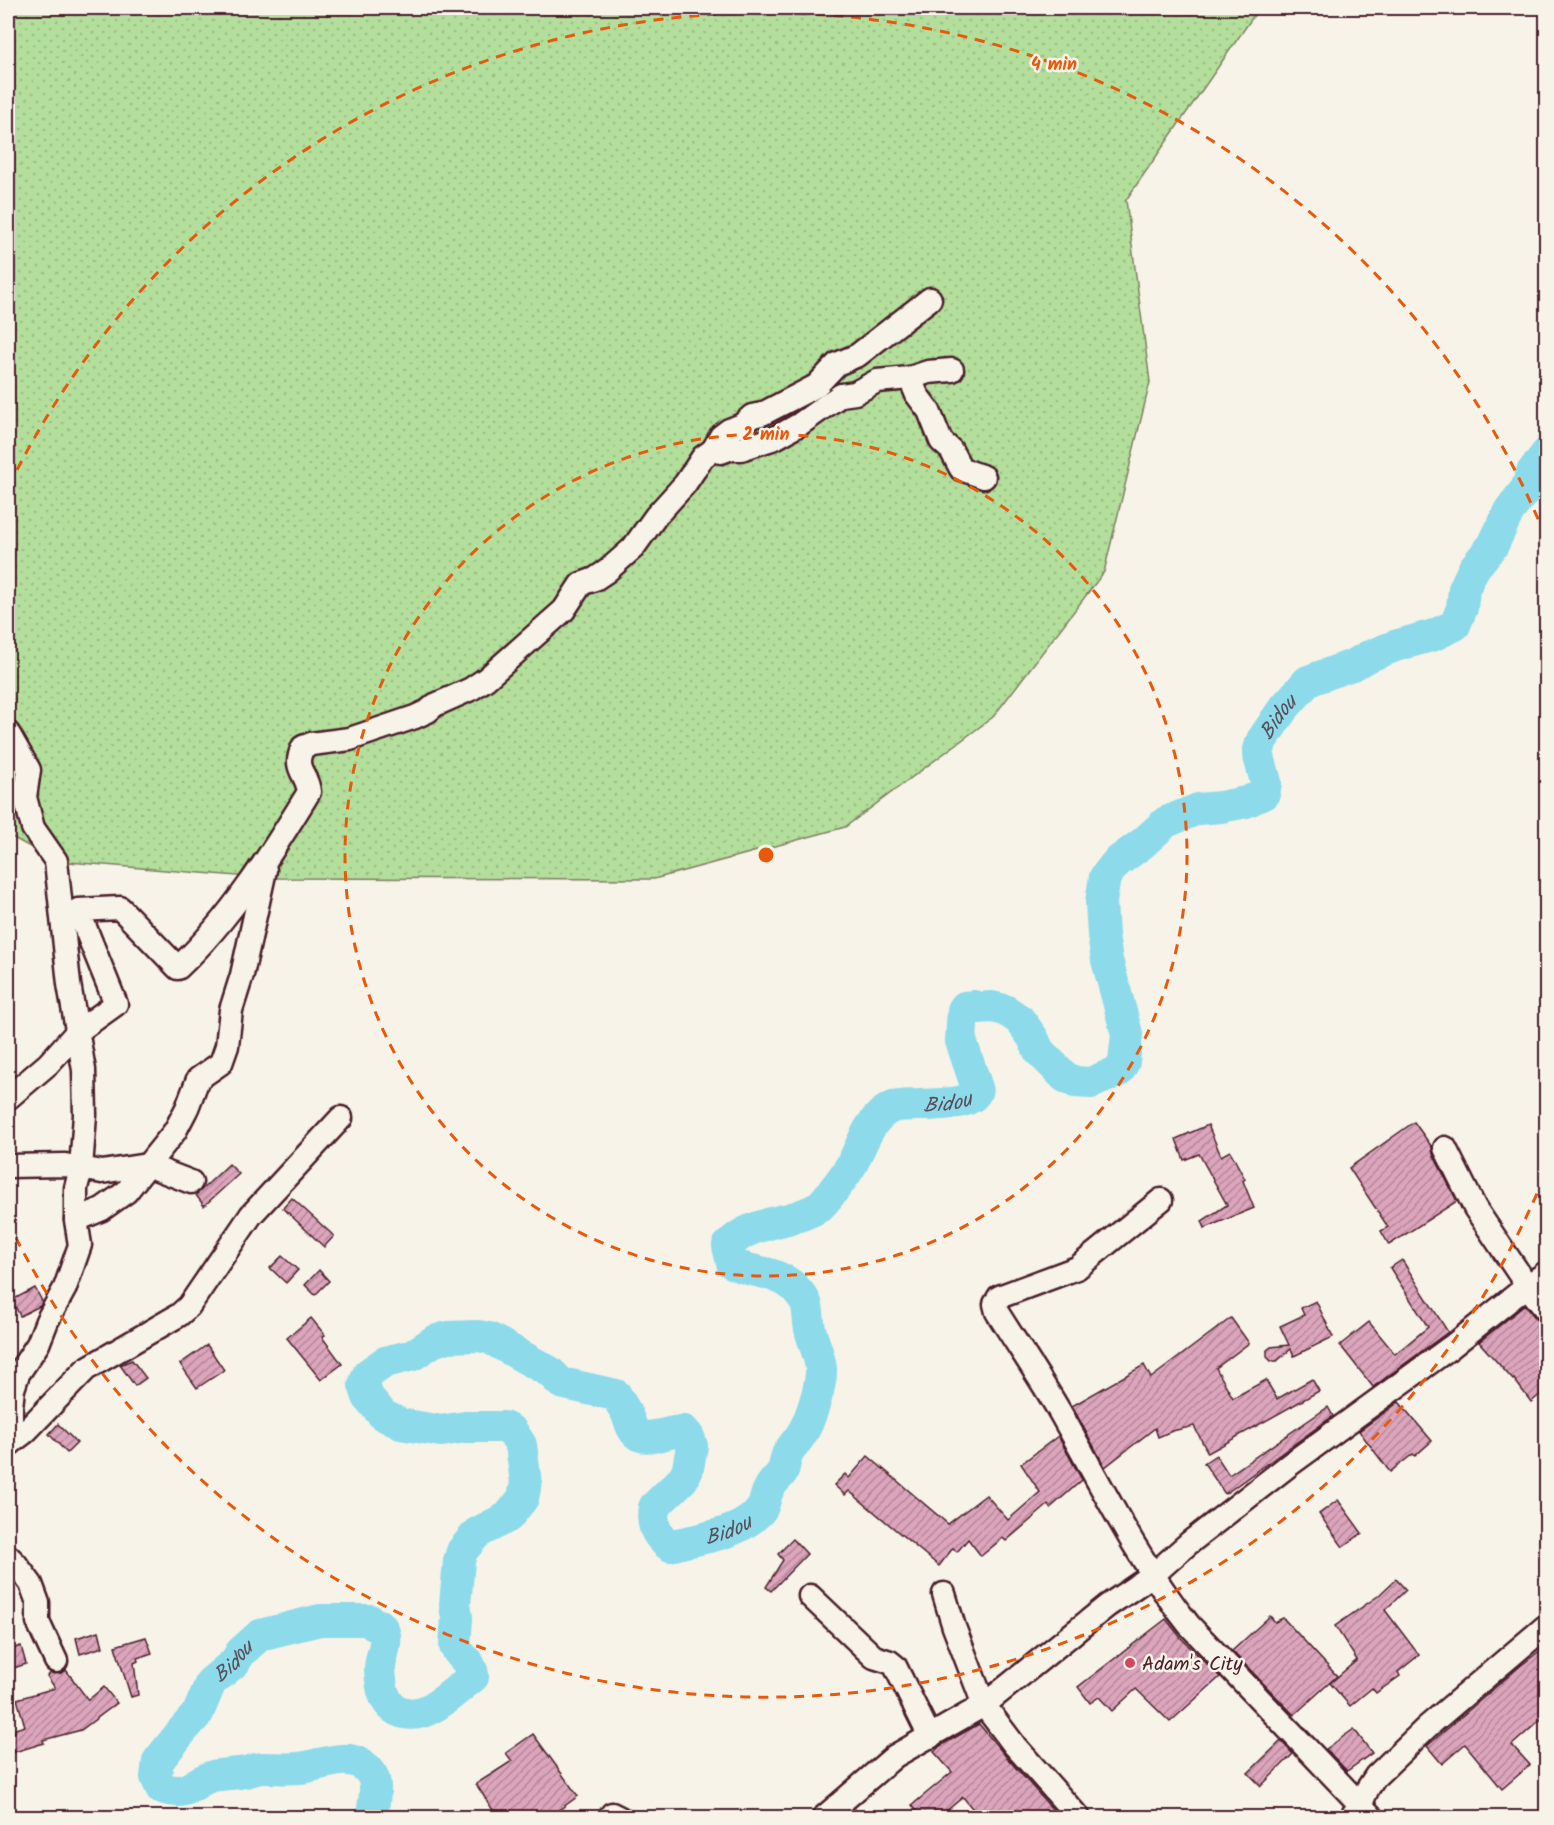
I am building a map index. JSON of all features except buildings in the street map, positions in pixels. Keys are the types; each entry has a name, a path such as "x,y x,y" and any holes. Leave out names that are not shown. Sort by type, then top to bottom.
{"street":[{"path":"8,1098 48,1064 77,1032 116,1004 78,910 120,908 178,968 201,946 270,854 309,792 308,781 299,770 298,757 303,747 350,739 415,717 486,679 564,610 581,584 601,575 633,548 656,516 685,484 703,457 713,450 718,440 729,430 742,425 752,416 762,414 816,386 837,364 858,355 930,299"},
{"path":"713,450 721,452 753,446 800,424 841,395 855,393 884,379 910,378 928,372 952,370"},
{"path":"910,378 917,395 929,411 941,441 951,450 962,469 984,477"},
{"path":"8,733 29,770 25,797 33,828 56,861 69,984 84,1081 85,1115 81,1168 76,1188 76,1220 80,1245 65,1288 47,1321 39,1344 18,1374 13,1389 9,1444"},
{"path":"76,1220 102,1209 126,1192 174,1131 187,1108 198,1079 221,1063 227,1046 231,1010 242,975 262,878 270,854"},
{"path":"9,1444 25,1432 86,1369 178,1316 189,1306 251,1215 341,1118"},
{"path":"1445,1148 1475,1208 1527,1287 1546,1310"},
{"path":"8,1166 65,1166 102,1172 147,1165 191,1182"},
{"path":"1161,1200 1077,1268 999,1297 995,1304 997,1312 1048,1393 1154,1574 1189,1625 1361,1814"},
{"path":"822,1818 895,1756 984,1705 1107,1606 1154,1574 1256,1490 1546,1274"},
{"path":"8,1556 31,1584 38,1603 38,1622 56,1661"},
{"path":"944,1594 984,1705 1015,1746 1079,1818"},
{"path":"810,1596 874,1657 895,1666 930,1737"},
{"path":"1361,1814 1368,1788 1376,1776 1426,1727 1546,1626"}],"green space":[{"path":"8,8 1259,8 1126,200 1150,382 1104,572 993,717 845,827 654,879 262,878 56,861 8,835"}],"waterway":[{"name":"Bidou","path":"372,1818 375,1790 373,1777 364,1766 349,1760 300,1768 261,1768 213,1776 178,1791 161,1788 156,1777 158,1761 198,1713 211,1682 235,1662 241,1652 260,1635 320,1620 370,1620 374,1625 380,1625 385,1636 380,1663 384,1695 395,1709 411,1714 430,1709 473,1677 469,1664 455,1646 457,1618 455,1605 459,1561 462,1551 477,1533 508,1517 523,1498 526,1483 521,1445 512,1431 504,1427 465,1427 441,1431 401,1424 383,1415 368,1397 364,1385 368,1374 385,1362 413,1355 434,1341 448,1337 489,1338 550,1372 561,1383 616,1395 632,1428 638,1435 648,1437 684,1431 692,1446 688,1468 683,1479 654,1507 653,1519 656,1529 661,1538 670,1546 728,1532 749,1521 762,1507 770,1486 783,1471 788,1453 807,1424 818,1391 821,1369 804,1299 788,1282 732,1263 728,1246 751,1230 799,1216 820,1206 838,1185 873,1123 885,1111 901,1106 954,1103 974,1095 977,1088 961,1041 965,1007 992,1007 1005,1010 1020,1020 1039,1051 1065,1077 1075,1082 1091,1083 1119,1071 1124,1062 1127,1034 1107,960 1103,935 1101,902 1105,877 1117,862 1166,822 1198,809 1246,802 1264,794 1266,782 1258,753 1262,740 1283,709 1308,681 1395,646 1434,635 1455,625 1462,608 1464,589 1474,568 1493,545 1509,511 1526,489 1532,472 1546,454"}],"place":[{"name":"Adam's City","path":"1130,1663"}]}
